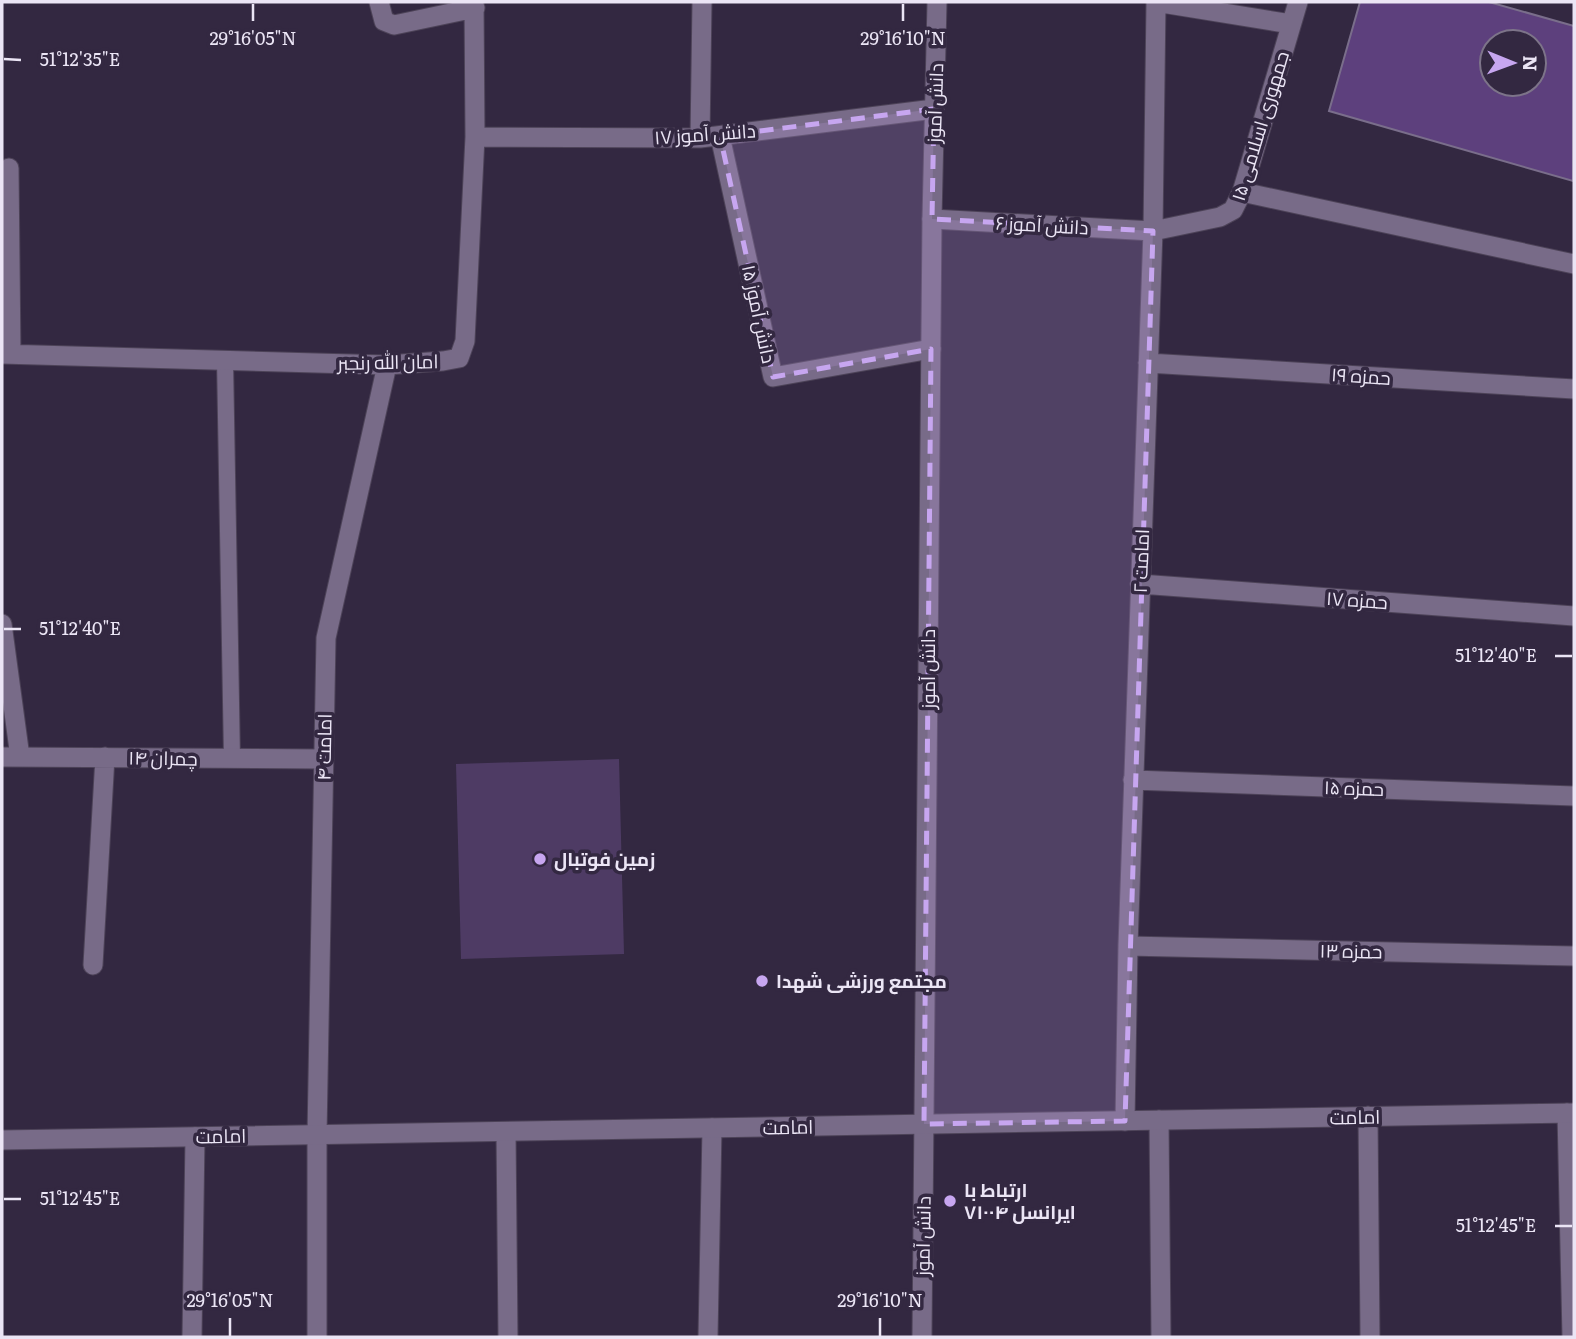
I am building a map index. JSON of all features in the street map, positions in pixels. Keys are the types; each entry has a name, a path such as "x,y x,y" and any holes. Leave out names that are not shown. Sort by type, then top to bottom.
{"street":[{"path":"379,2 384,21 394,25 475,5"},
{"path":"699,138 702,2"},
{"name":"دانش آموز","path":"922,1337 932,219 937,2"},
{"path":"1156,2 1291,24"},
{"name":"امامت ۲","path":"1125,1121 1133,780 1153,231 1156,2"},
{"name":"جمهوری اسلامی ۱۵","path":"1153,231 1220,217 1233,210 1242,191 1298,2"},
{"name":"امان الله رنجبر","path":"6,354 387,365 459,358 465,341 475,137 475,5"},
{"name":"دانش آموز ۱۷","path":"475,137 699,138 934,109"},
{"name":"دانش آموز ۱۵","path":"720,136 773,377 931,349"},
{"path":"6,354 9,167"},
{"path":"1242,191 1574,264"},
{"name":"دانش آموز ۶","path":"932,219 1153,231"},
{"name":"حمزه ۱۹","path":"1148,363 1574,389"},
{"name":"امامت ۴","path":"317,1337 317,1135 326,638 387,365"},
{"name":"حمزه ۱۷","path":"1140,584 1574,616"},
{"path":"2,624 11,757"},
{"name":"چمران ۱۴","path":"11,757 324,759"},
{"path":"93,965 105,757"},
{"name":"حمزه ۱۵","path":"1133,780 1574,796"},
{"name":"حمزه ۱۳","path":"1128,946 1574,956"},
{"path":"1571,1113 1572,1337"},
{"name":"امامت","path":"2,1140 1571,1113"},
{"path":"1368,1116 1370,1337"},
{"path":"1159,1120 1161,1337"},
{"path":"708,1337 712,1128"},
{"path":"506,1132 508,1337"},
{"path":"192,1337 195,1137"}],"lane":[{"path":"225,360 232,759"}],"highlighted area":[{"path":"934,109 932,219 1153,231 1125,1121 924,1124 931,349 773,377 720,136"}],"shaded area":[{"name":"زمین فوتبال","path":"619,759 624,954 461,959 456,764"}],"building":[{"path":"1360,2 1489,2 1574,26 1573,181 1329,111"}],"place":[{"name":"زمین فوتبال","path":"540,859"},
{"name":"مجتمع ورزشی شهدا","path":"762,981"},
{"name":"ارتباط با ایرانسل ۷۱۰۰۴","path":"950,1201"}]}
